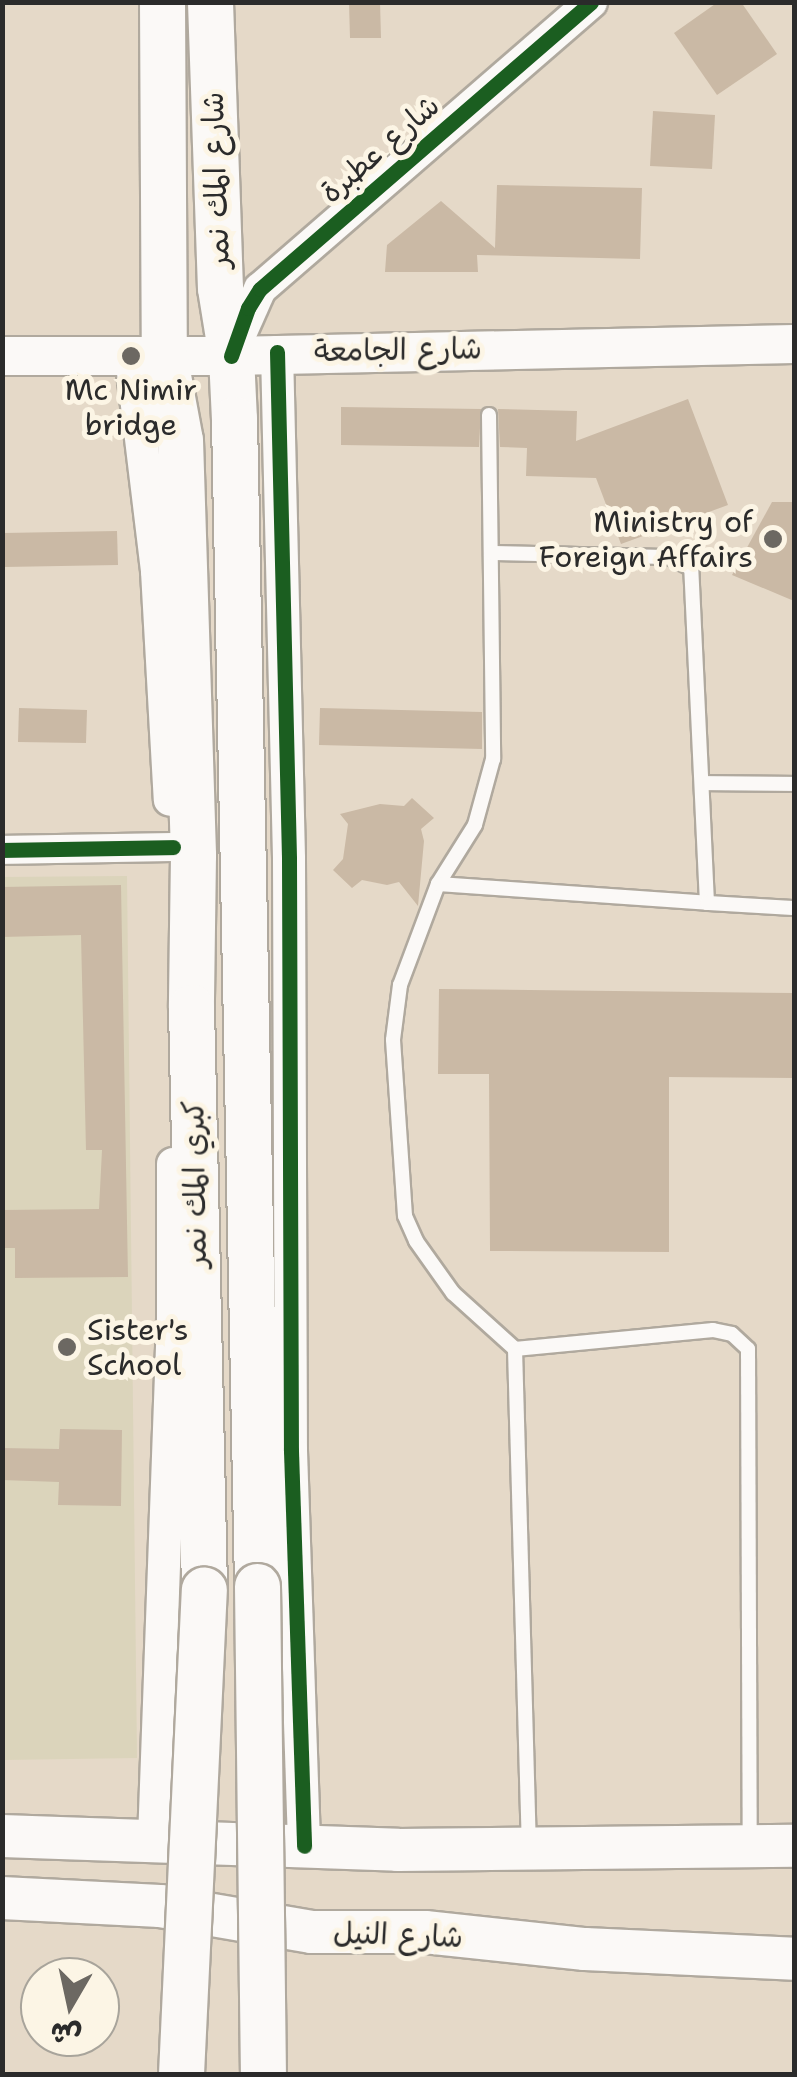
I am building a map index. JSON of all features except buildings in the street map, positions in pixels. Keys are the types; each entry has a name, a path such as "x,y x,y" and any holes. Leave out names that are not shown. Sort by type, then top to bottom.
{"highway":[{"name":"شارع المك نمر","path":"148,355 162,2"},
{"name":"شارع المك نمر","path":"210,2 220,288 232,356"},
{"name":"كبري المك نمر","path":"148,355 180,460 193,854 191,1026 204,1590 181,2074"},
{"name":"كبري المك نمر","path":"232,356 264,2074"}],"main road":[{"name":"شارع الجامعة","path":"2,356 232,356 277,352 794,344"},
{"path":"2,1836 304,1846 794,1846"},
{"name":"شارع النيل","path":"2,1898 160,1906 312,1932 425,1932 585,1949 794,1959"}],"street":[{"name":"شارع عطبرة","path":"232,356 260,290 592,2"},
{"path":"277,352 288,859 291,1451 304,1846"},
{"path":"148,355 172,847 173,1320 154,1840"},
{"path":"2,850 172,847"}],"lane":[{"path":"489,414 492,759 475,826 438,884 400,986 393,1040 404,1216 416,1242 453,1293 516,1349 530,1848"},
{"path":"491,553 669,556 691,568 706,903"},
{"path":"703,783 794,784"},
{"path":"438,884 794,908"},
{"path":"516,1349 713,1330 732,1334 748,1349 750,1846"}],"shaded area":[{"name":"Sister's School","path":"127,876 137,1758 3,1760 2,877"}],"cycle path":[{"path":"231,356 248,308 260,289 591,2"},
{"path":"277,352 289,859 291,1451 304,1846"},
{"path":"2,850 173,847"}],"place":[{"name":"Mc Nimir bridge","path":"131,356"},
{"name":"Ministry of Foreign Affairs","path":"773,539"},
{"name":"Sister's School","path":"67,1347"}]}
